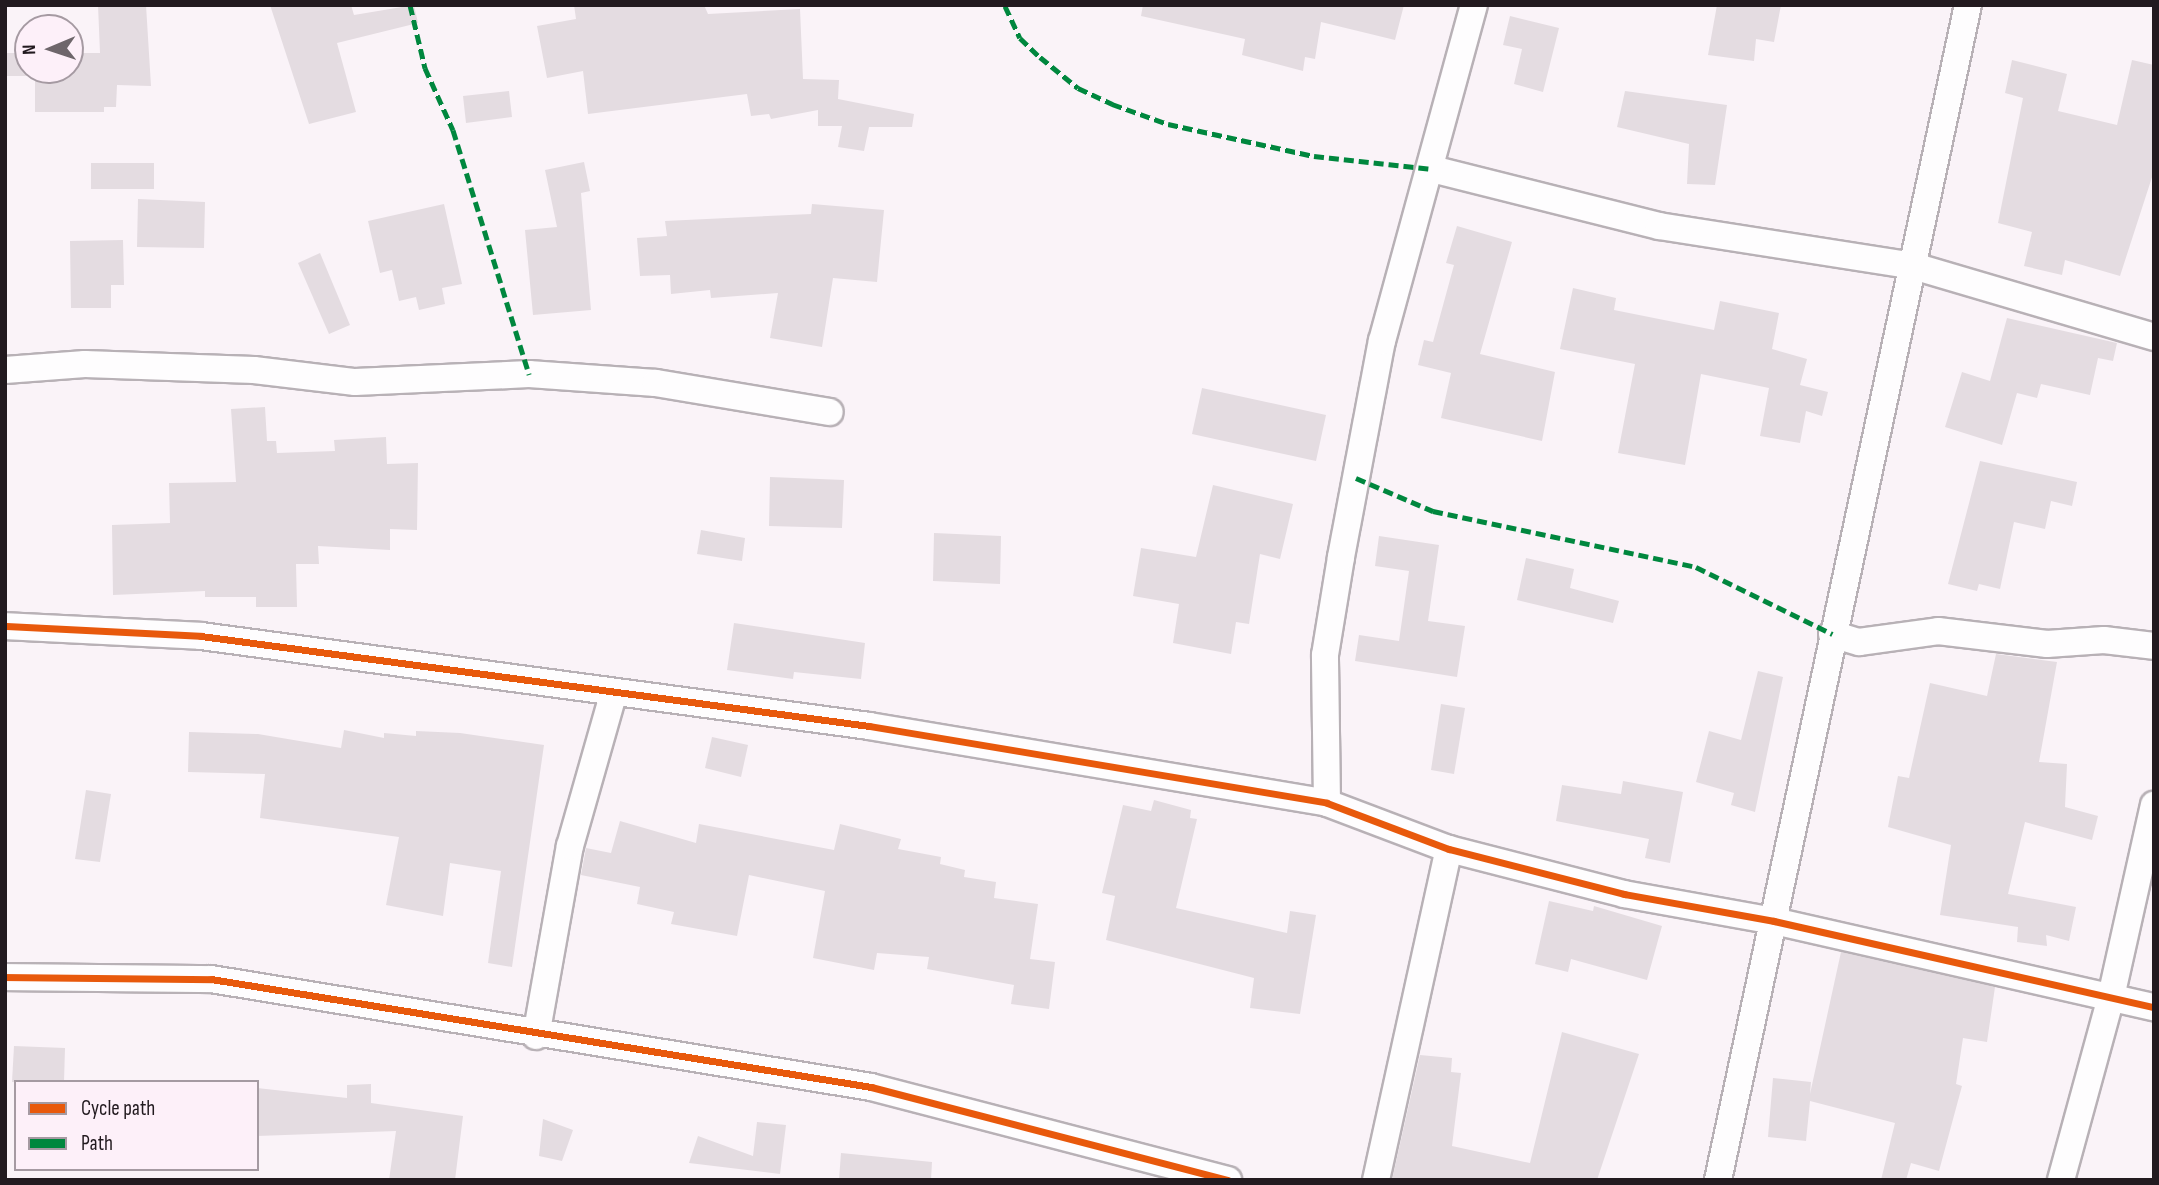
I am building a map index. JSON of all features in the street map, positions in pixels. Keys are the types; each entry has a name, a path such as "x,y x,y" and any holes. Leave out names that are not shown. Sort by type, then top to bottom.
{"street":[{"path":"1327,803 1325,654 1339,569 1382,341 1432,169 1475,5"},
{"path":"1718,1180 1832,634 1968,5"},
{"path":"1432,169 1660,226 1913,266 2154,337"},
{"path":"5,370 85,364 254,370 355,382 530,374 656,383 830,412"},
{"path":"5,626 201,636 613,695 869,726 1327,803 1449,849 1625,894 1774,921 2154,1007"},
{"path":"1832,634 1859,642 1938,631 2047,644 2104,640 2154,646"},
{"path":"536,1036 570,846 613,695"},
{"path":"2061,1180 2111,997 2154,805"},
{"path":"1376,1180 1449,849"},
{"path":"5,977 211,979 536,1036 871,1087 1228,1180"}],"building":[{"path":"98,5 146,5 151,86 117,85 116,107 104,107 104,112 35,112 35,84 84,84 84,53 100,53"},
{"path":"270,5 351,5 354,15 414,5 418,23 337,43 356,112 309,124"},
{"path":"574,5 704,5 708,14 800,9 803,79 839,80 838,99 914,114 912,127 869,127 864,151 838,147 842,126 818,126 818,110 771,119 769,114 751,116 747,94 588,114 583,71 547,78 537,26 576,19"},
{"path":"1143,5 1404,5 1395,40 1321,22 1315,59 1305,57 1303,71 1242,55 1245,39 1141,16"},
{"path":"1717,5 1781,5 1774,42 1756,39 1754,61 1708,55"},
{"path":"1510,16 1559,28 1543,92 1514,84 1522,49 1503,45"},
{"path":"7,53 14,53 14,76 7,76"},
{"path":"2012,60 2067,74 2058,111 2117,125 2132,60 2154,65 2154,171 2120,276 2065,260 2062,275 2024,266 2032,232 1998,223 2023,98 2005,93"},
{"path":"509,91 512,117 466,123 463,96"},
{"path":"1625,91 1727,105 1715,185 1687,184 1689,144 1617,127"},
{"path":"584,162 590,191 581,193 591,310 533,315 525,230 557,227 545,170"},
{"path":"91,163 154,163 154,189 91,189"},
{"path":"138,199 205,202 204,248 137,247"},
{"path":"444,204 462,284 442,288 445,304 419,310 416,297 399,301 392,270 380,273 368,221"},
{"path":"812,204 884,210 877,282 833,278 822,347 770,338 778,293 711,298 710,290 671,294 670,275 640,276 637,238 667,236 665,221 811,214"},
{"path":"1457,226 1512,242 1480,354 1555,372 1542,441 1441,418 1451,373 1418,365 1424,340 1433,342 1454,265 1446,263"},
{"path":"123,240 124,285 111,285 111,308 71,308 70,241"},
{"path":"320,253 350,325 329,334 298,263"},
{"path":"1573,288 1616,298 1614,310 1714,330 1720,301 1779,313 1772,349 1807,359 1800,385 1828,392 1822,416 1806,411 1800,443 1760,436 1769,388 1701,374 1685,465 1618,453 1635,364 1560,349"},
{"path":"2007,318 2117,343 2113,361 2098,358 2090,395 2041,384 2037,398 2017,393 2002,445 1945,427 1962,372 1990,381"},
{"path":"1202,388 1326,415 1316,461 1192,434"},
{"path":"265,407 267,441 276,441 277,453 335,451 334,440 386,437 387,464 418,463 417,530 390,529 390,550 318,546 319,564 296,564 297,607 256,607 256,597 205,597 205,591 113,595 112,525 170,523 169,483 236,482 231,409"},
{"path":"1980,461 2077,482 2072,506 2051,501 2045,529 2014,522 2000,589 1979,584 1977,591 1948,584"},
{"path":"770,477 844,480 842,528 769,526"},
{"path":"1213,485 1293,504 1280,559 1260,554 1249,624 1236,622 1231,654 1173,643 1179,604 1133,596 1141,548 1196,557"},
{"path":"701,530 745,538 742,561 697,554"},
{"path":"934,533 1001,536 1000,584 933,581"},
{"path":"1379,536 1439,545 1428,621 1465,626 1457,677 1355,661 1359,635 1399,641 1409,571 1375,566"},
{"path":"1526,558 1574,569 1570,588 1619,601 1613,623 1517,600"},
{"path":"734,623 865,643 861,679 794,672 793,679 727,670"},
{"path":"1996,654 2057,662 2039,762 2067,764 2065,807 2098,816 2092,840 2025,822 2008,894 2076,907 2069,941 2046,935 2047,946 2017,942 2018,927 1940,915 1951,845 1888,827 1898,776 1909,778 1930,683 1987,696"},
{"path":"1758,671 1783,677 1755,812 1731,805 1734,793 1696,782 1709,731 1741,740"},
{"path":"1441,704 1465,708 1454,774 1431,770"},
{"path":"344,730 384,738 384,733 416,736 416,731 460,733 544,745 512,967 488,963 501,871 450,863 443,916 386,905 399,837 260,818 265,774 188,772 189,732 258,734 341,748"},
{"path":"712,737 748,745 741,777 705,768"},
{"path":"1623,781 1683,792 1670,863 1645,858 1649,839 1556,821 1562,785 1621,794"},
{"path":"86,790 111,794 100,862 75,859"},
{"path":"1154,800 1191,810 1190,818 1197,819 1176,908 1287,933 1290,911 1316,915 1300,1014 1250,1008 1254,978 1106,940 1115,896 1102,893 1123,805 1151,811"},
{"path":"620,821 696,843 699,824 834,850 840,824 901,839 898,849 941,857 940,864 965,870 964,877 996,882 994,898 1038,904 1030,959 1055,962 1049,1009 1011,1004 1014,985 927,969 929,957 877,953 874,970 813,958 825,891 749,875 737,936 671,924 674,912 637,904 640,887 581,875 586,848 611,853"},
{"path":"1549,901 1593,911 1594,906 1662,926 1647,980 1571,959 1568,972 1535,964"},
{"path":"1841,952 1995,987 1987,1042 1963,1038 1956,1084 1962,1086 1939,1171 1911,1163 1906,1180 1881,1180 1895,1123 1810,1101 1806,1141 1768,1137 1773,1078 1811,1082 1810,1094"},
{"path":"1562,1032 1639,1054 1597,1180 1392,1180 1420,1055 1452,1058 1451,1072 1461,1073 1452,1146 1530,1163"},
{"path":"14,1046 65,1048 64,1080 12,1082"},
{"path":"371,1084 371,1103 463,1116 455,1180 389,1180 396,1131 259,1136 259,1088 347,1098 347,1085"},
{"path":"543,1119 573,1130 562,1161 539,1156"},
{"path":"757,1122 786,1125 780,1174 689,1163 698,1136 753,1156"},
{"path":"841,1153 932,1162 931,1180 839,1180"}],"marked path":[{"path":"410,5 425,68 453,130 529,374"},
{"path":"1005,6 1020,38 1040,57 1078,88 1112,104 1168,124 1314,156 1432,169"},
{"path":"1356,478 1433,511 1696,567 1832,634"}],"cycle path":[{"path":"5,626 201,636 869,726 1327,803 1449,849 1624,894 1774,921 2154,1007"},
{"path":"5,977 211,979 871,1087 1228,1180"}]}
